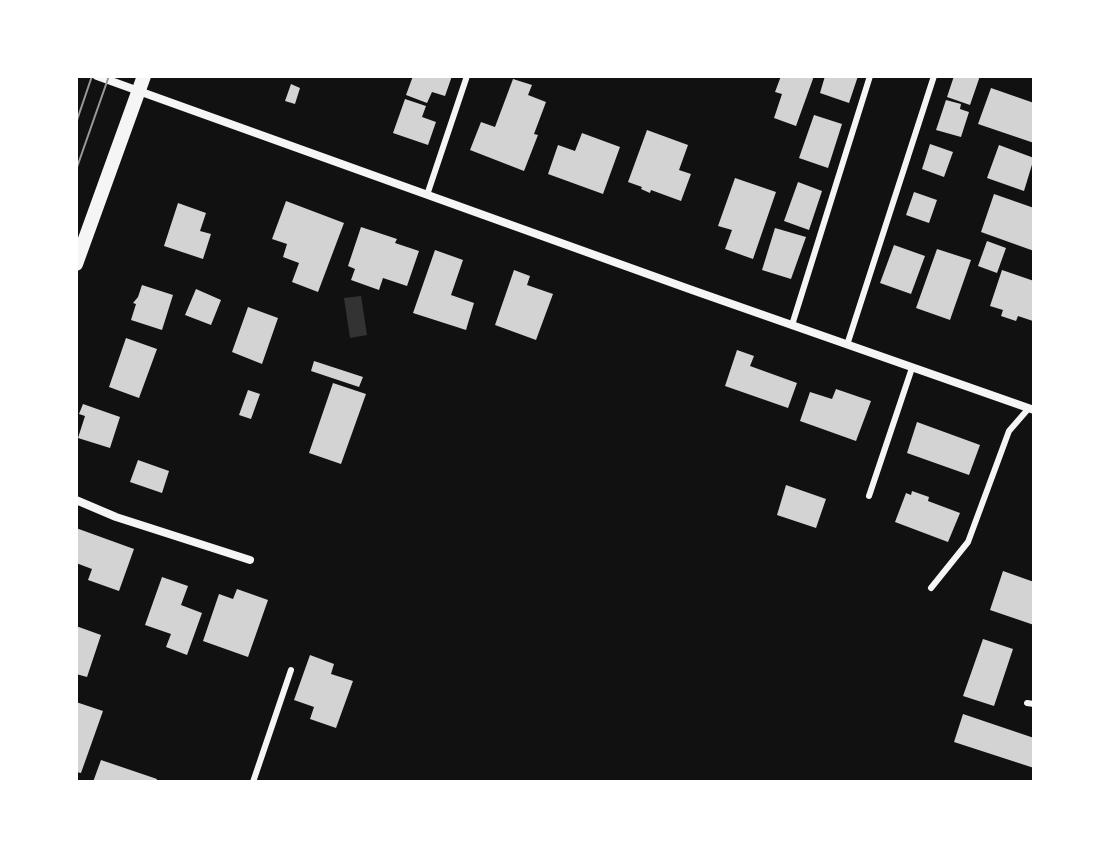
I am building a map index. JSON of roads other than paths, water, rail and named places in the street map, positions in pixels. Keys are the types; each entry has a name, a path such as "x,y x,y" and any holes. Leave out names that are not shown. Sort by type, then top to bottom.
{"street":[{"path":"100,77 141,83 427,195 1032,409"},
{"path":"76,264 141,83"},
{"path":"76,500 116,517 250,560"}],"lane":[{"path":"427,195 467,76"},
{"path":"792,325 870,76"},
{"path":"847,345 934,76"},
{"path":"869,496 912,368"},
{"path":"931,588 968,542 1009,431 1032,409"},
{"path":"253,782 291,670"}],"tram line":[{"path":"76,123 92,76"},
{"path":"76,170 109,76"}]}
